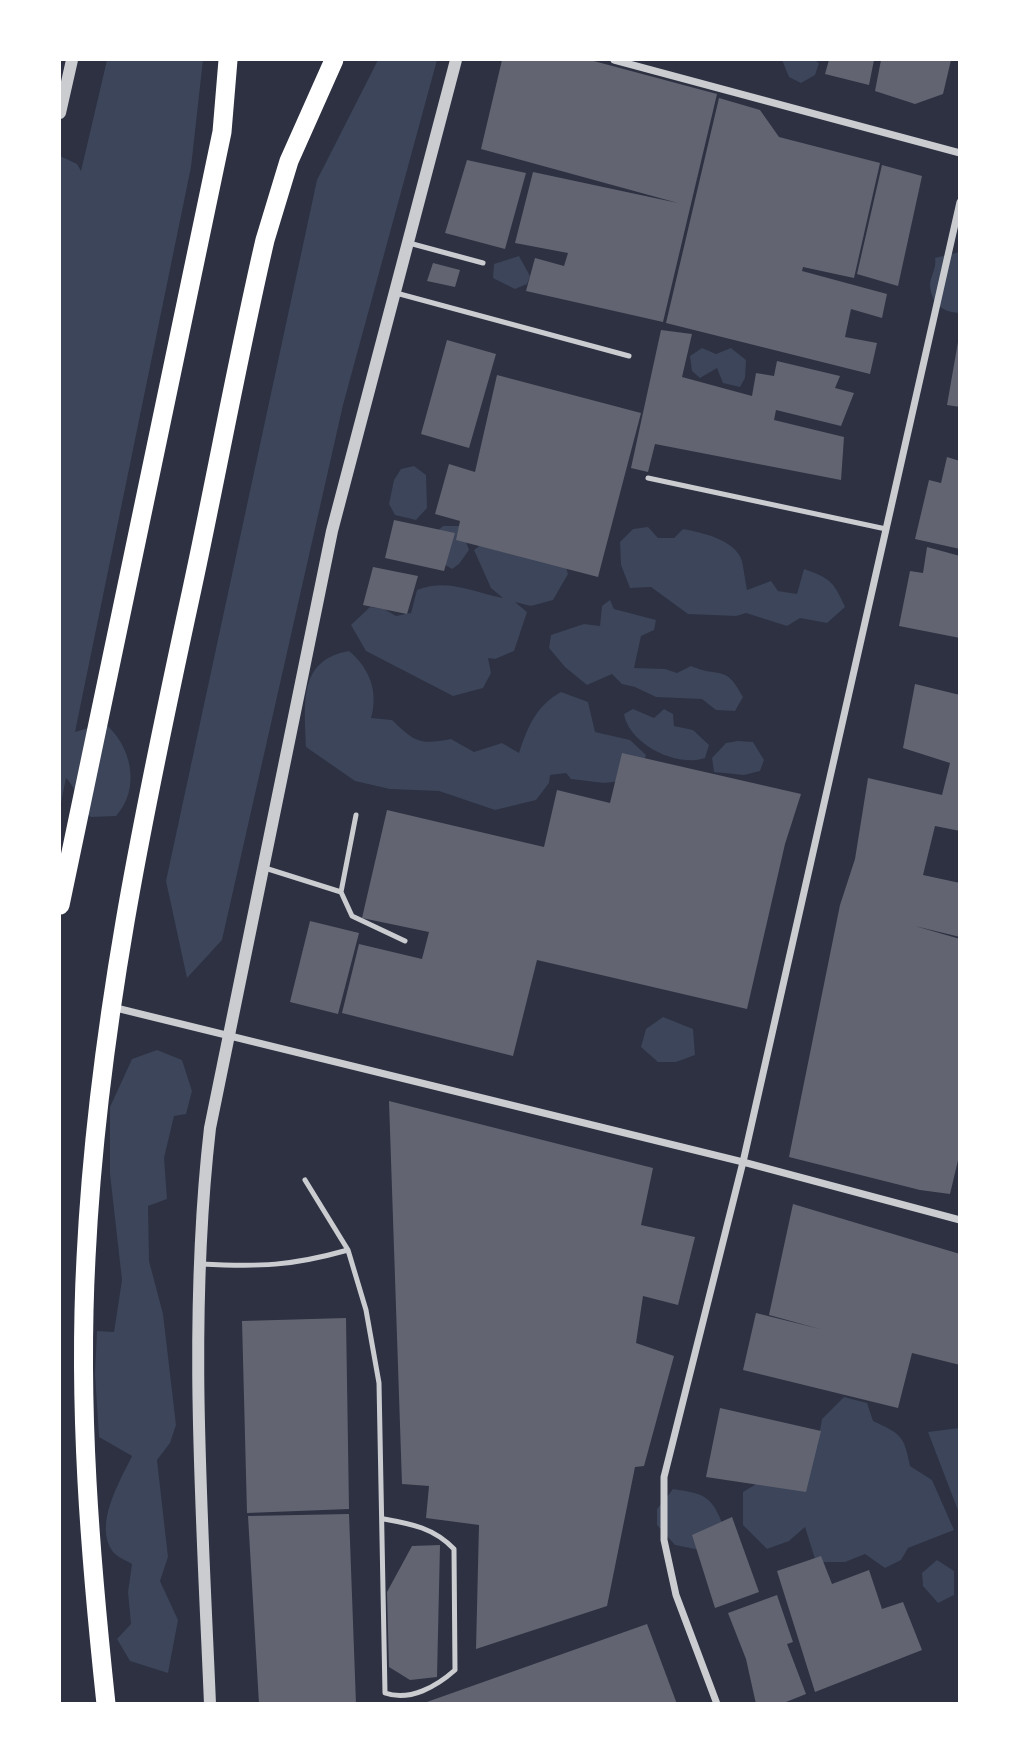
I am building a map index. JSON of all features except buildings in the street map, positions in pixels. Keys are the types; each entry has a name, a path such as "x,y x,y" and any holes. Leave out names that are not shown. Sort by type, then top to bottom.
{"highway":[{"path":"60,905 222,132 228,60"},
{"path":"106,1703 88,1528 82,1398 86,1258 96,1126 110,1006 145,804 262,253 289,161 334,60"}],"street":[{"path":"60,113 72,60"},
{"path":"210,1703 196,1345 200,1216 210,1128 332,531 456,60"},
{"path":"614,60 960,153"},
{"path":"717,1703 676,1595 664,1540 664,1477 743,1163 960,202"},
{"path":"110,1006 228,1033 960,1220"}],"lane":[{"path":"409,243 483,262"},
{"path":"396,293 629,356"},
{"path":"648,478 886,529"},
{"path":"356,815 341,892 352,916 405,941"},
{"path":"262,867 341,892"},
{"path":"305,1180 348,1250 366,1310 379,1383 384,1518 385,1693 397,1697 420,1692 443,1681 455,1670 454,1549 440,1535 420,1526 384,1518"},
{"path":"198,1264 261,1267 297,1264 348,1250"}],"shaded area":[{"path":"107,60 203,60 191,167 75,732 104,723 114,732 127,755 131,781 124,805 116,816 91,817 66,778 60,808 60,156 77,164 81,171"},
{"path":"378,60 437,60 343,405 222,940 187,978 166,881 317,180"},
{"path":"782,60 815,60 819,63 815,75 801,83 789,77"},
{"path":"959,252 959,313 939,306 935,302 930,285 935,258"},
{"path":"519,256 530,276 527,284 515,289 493,278 494,264"},
{"path":"702,348 716,354 731,348 746,360 745,378 740,387 723,383 717,368 700,378 692,371 690,356"},
{"path":"414,466 426,475 427,508 416,520 395,515 389,504 394,480 401,469"},
{"path":"443,526 460,526 469,550 452,569 442,563 436,532"},
{"path":"648,527 658,538 674,538 683,529 725,542 738,553 742,561 747,590 771,581 778,591 797,594 804,569 830,582 845,607 827,623 800,618 787,626 746,613 736,616 688,614 651,587 630,588 621,565 620,542 633,529"},
{"path":"486,541 562,555 568,574 553,600 531,606 515,602 527,612 514,651 495,659 488,658 491,673 483,688 453,696 366,651 351,625 370,607 384,609 396,616 411,613 417,590 439,585 460,587 503,598 491,588 474,550"},
{"path":"610,600 614,609 656,620 654,630 641,636 634,668 665,669 677,673 691,666 727,676 743,697 735,711 716,710 702,699 656,697 622,684 612,674 587,685 565,667 549,648 551,635 584,624 600,626 602,606"},
{"path":"349,651 367,672 373,690 371,718 392,720 418,740 432,742 451,739 474,752 502,743 519,753 539,710 561,692 588,702 595,732 630,740 646,755 638,779 604,783 571,779 566,773 550,775 549,783 536,800 495,810 439,791 390,789 355,781 306,747 305,701 312,674 332,656"},
{"path":"633,709 654,718 664,709 673,714 674,726 693,730 709,745 705,758 681,760 644,744 628,725 624,714"},
{"path":"753,742 764,760 760,771 744,775 714,772 712,758 726,743"},
{"path":"663,1017 693,1029 695,1055 676,1062 658,1062 641,1047 646,1029"},
{"path":"157,1050 182,1060 192,1091 186,1114 174,1116 164,1158 167,1199 148,1206 149,1261 163,1314 176,1425 170,1443 157,1460 168,1557 160,1581 178,1620 168,1673 130,1661 117,1639 131,1624 128,1592 132,1564 113,1552 106,1529 107,1516 115,1490 132,1456 99,1437 95,1374 97,1331 114,1332 122,1280 110,1174 110,1107 132,1059"},
{"path":"844,1397 867,1403 873,1421 900,1437 910,1466 932,1480 954,1530 908,1548 901,1560 885,1568 865,1554 845,1562 816,1562 805,1527 789,1541 767,1549 743,1525 743,1492 817,1447 822,1419"},
{"path":"960,1428 959,1513 928,1432"},
{"path":"673,1489 706,1498 720,1517 724,1528 700,1550 675,1545 657,1525 657,1509"},
{"path":"937,1560 954,1571 954,1595 938,1603 923,1586 922,1573"}]}
